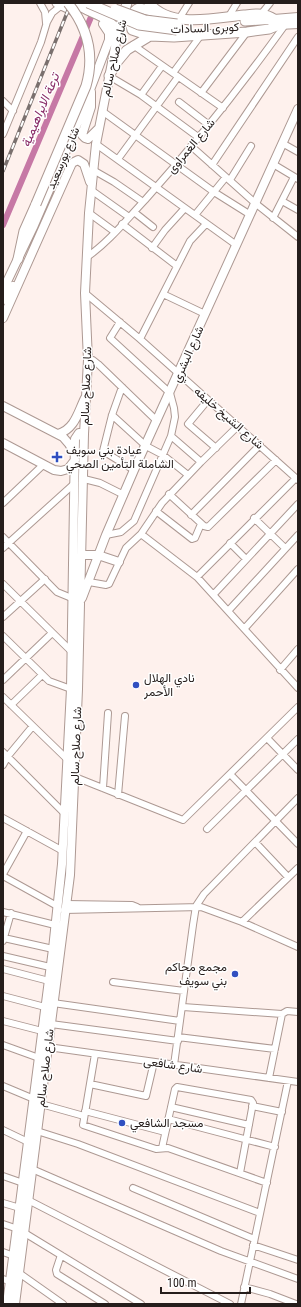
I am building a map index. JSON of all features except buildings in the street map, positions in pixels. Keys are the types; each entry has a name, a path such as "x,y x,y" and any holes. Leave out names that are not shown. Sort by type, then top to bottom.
{"highway":[{"name":"كوبرى السادات","path":"103,3 138,18 178,24"},
{"name":"شارع صلاح سالم","path":"117,37 127,3"},
{"path":"149,3 178,24 229,16 262,13 279,23"},
{"path":"62,4 82,7 114,26 117,37"},
{"path":"18,259 24,231 86,86 90,68 90,50 86,33 78,16 62,4"},
{"name":"كوبرى السادات","path":"82,7 140,25 279,23"},
{"path":"161,13 142,8 136,9 132,13 130,25 132,30 150,36 166,37 248,32 264,30 279,23"},
{"path":"109,76 116,62 133,45 150,36"}],"main road":[{"path":"279,23 298,18"},
{"name":"شارع بورسعيد","path":"3,290 59,167 91,87 109,37 108,29 104,21"},
{"path":"279,23 298,24"},
{"name":"شارع صلاح سالم","path":"7,1304 7,1280 28,1200 37,1131 39,1058 53,949 63,851 69,761 72,652 82,555 84,434 88,360 85,294 89,213 96,144 117,37"},
{"path":"91,87 90,107 82,134 83,137 86,139 90,138 99,127"},
{"name":"شارع البشري","path":"77,600 89,582 106,535 134,470 206,314 235,244 282,143 295,124 298,108"},
{"name":"شارع صلاح سالم","path":"3,318 72,163 78,160 84,164 91,188"},
{"path":"3,300 21,276"},
{"path":"58,434 66,431 73,425 87,394"},
{"path":"3,406 58,434 69,444 75,457 73,464 64,470 57,471 3,443"},
{"name":"شارع صلاح سالم","path":"15,1304 19,1273 21,1231 20,1208 28,1142 48,1047 70,875 75,777 77,600 75,437 79,433 84,434"},
{"path":"82,555 98,555 119,562"}],"street":[{"path":"40,3 45,12 45,27"},
{"path":"178,24 189,3"},
{"path":"229,16 237,3"},
{"path":"262,13 270,3"},
{"path":"4,130 13,111 45,27 52,14 62,4"},
{"name":"شارع الغمراوى","path":"87,257 103,245 157,187 223,108 279,23"},
{"path":"201,93 248,32"},
{"path":"118,159 157,107 201,35"},
{"path":"212,165 298,37"},
{"path":"133,45 223,108"},
{"path":"141,95 162,66"},
{"path":"109,76 141,95 198,138"},
{"path":"3,101 13,111"},
{"path":"179,102 209,125"},
{"path":"102,111 214,192 249,214"},
{"path":"282,143 298,152"},
{"path":"96,144 235,244"},
{"path":"191,146 255,203 298,237"},
{"path":"195,215 214,192 228,179 251,146"},
{"path":"273,164 296,178 273,218"},
{"path":"93,170 114,182 143,202"},
{"path":"91,188 153,227"},
{"path":"282,201 298,210"},
{"path":"152,248 165,230 185,208"},
{"path":"89,213 115,232"},
{"path":"122,224 177,266"},
{"path":"140,339 190,241 206,224"},
{"name":"شارع الشيخ خليفه","path":"85,294 140,339 297,479"},
{"path":"163,294 206,314"},
{"path":"106,535 121,532 134,521 171,436 175,412 170,394 110,339 120,322"},
{"path":"88,360 93,360 98,364 157,421"},
{"path":"122,387 112,415 104,451 134,470"},
{"path":"208,400 188,424 216,448"},
{"path":"112,415 146,446 163,455 188,475"},
{"path":"89,582 108,585 126,548 141,534 169,494 238,426"},
{"path":"171,436 201,462"},
{"path":"191,515 260,445"},
{"path":"169,494 201,524 206,527 210,526 276,460"},
{"path":"3,502 43,465"},
{"path":"84,479 100,483 124,495"},
{"path":"197,577 254,518 297,479"},
{"path":"3,548 75,483"},
{"path":"214,594 298,504"},
{"path":"156,511 192,539 195,538 201,524"},
{"path":"254,518 285,548"},
{"path":"141,534 197,577 229,610 280,670 298,688"},
{"path":"229,610 298,534"},
{"path":"3,537 57,592 77,600"},
{"path":"230,543 246,559"},
{"path":"244,628 298,569"},
{"path":"3,617 44,579"},
{"path":"3,584 72,652"},
{"path":"3,680 52,633"},
{"path":"3,636 42,675 56,684 71,689"},
{"path":"280,670 298,649"},
{"path":"11,705 42,675"},
{"path":"3,697 32,727 69,761"},
{"path":"75,777 183,820 298,706"},
{"path":"103,788 108,713"},
{"path":"118,795 125,716"},
{"path":"3,765 5,754 32,727"},
{"path":"267,738 298,770"},
{"path":"207,829 298,739"},
{"path":"5,754 65,814"},
{"path":"230,774 298,844"},
{"path":"174,1065 196,906 204,894 298,798"},
{"path":"3,818 63,851"},
{"path":"27,832 3,875 57,906"},
{"path":"255,842 288,877"},
{"path":"242,922 298,868"},
{"path":"65,907 132,910 137,907 196,906 209,909 242,922 298,947"},
{"path":"3,912 55,925"},
{"path":"11,914 3,940 53,949"},
{"path":"3,956 50,968"},
{"path":"3,969 48,981"},
{"path":"113,982 184,991"},
{"path":"3,996 45,1007"},
{"path":"53,1003 180,1021"},
{"path":"183,1007 282,1014 287,1011 298,1012"},
{"path":"269,1078 282,1014"},
{"path":"3,1021 42,1031"},
{"path":"51,1024 275,1049"},
{"path":"3,1045 39,1058"},
{"name":"شارع شافعى","path":"48,1047 298,1082"},
{"path":"95,1054 82,1124 156,1149 168,1148 267,1183"},
{"path":"90,1084 146,1096 154,1062"},
{"path":"241,1304 288,1081"},
{"path":"3,1086 37,1102 165,1132"},
{"path":"162,1148 177,1087 251,1100 253,1103 240,1173"},
{"path":"252,1106 282,1112"},
{"path":"171,1107 249,1125"},
{"path":"168,1120 275,1147"},
{"path":"3,1130 28,1142"},
{"path":"37,1131 78,1144 260,1213"},
{"path":"32,1168 249,1262 298,1279"},
{"path":"3,1176 23,1183"},
{"path":"133,1188 253,1242 298,1260"},
{"path":"28,1200 230,1304"},
{"path":"3,1203 20,1208"},
{"path":"3,1224 21,1231 141,1304"},
{"path":"3,1252 14,1256"},
{"path":"61,1255 56,1270 57,1274 105,1304"},
{"path":"19,1273 63,1304"},
{"path":"244,1287 270,1294 296,1304"}],"waterway":[{"name":"ترعة الابراهيمية","path":"3,225 94,10"}],"railway":[{"path":"3,171 71,3"}],"place":[{"name":"عيادة بني سويف الشاملة التأمين الصحي","path":"57,457"},
{"name":"نادي الهلال الأحمر","path":"136,685"},
{"name":"مجمع محاكم بني سويف","path":"235,974"},
{"name":"مسجد الشافعي","path":"122,1123"}]}
